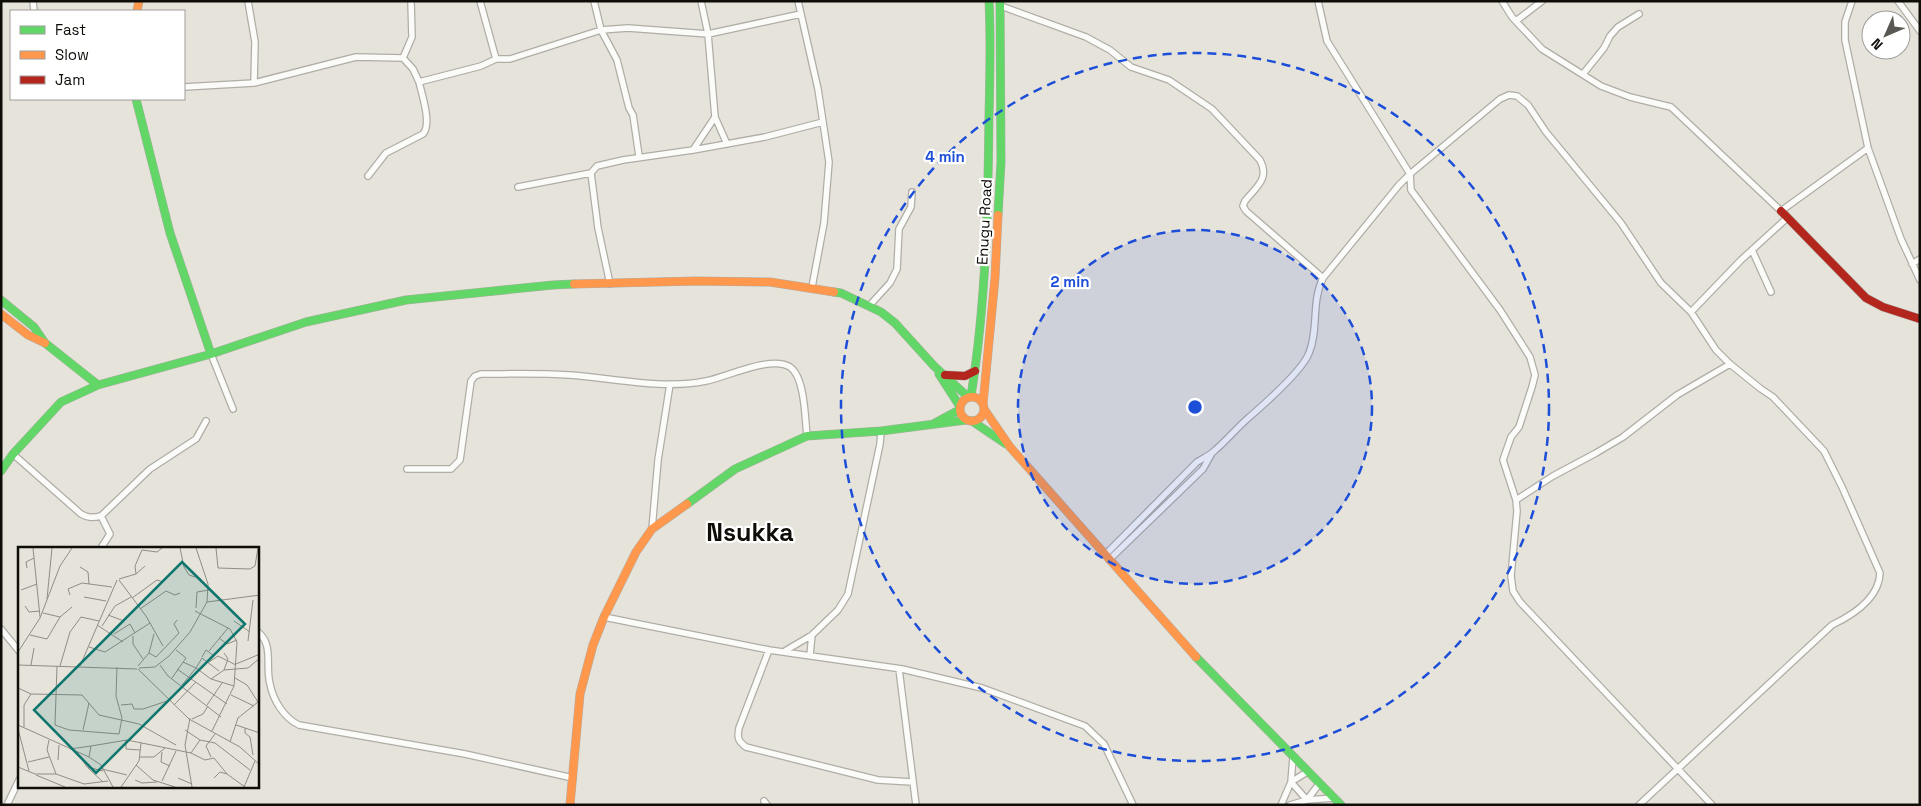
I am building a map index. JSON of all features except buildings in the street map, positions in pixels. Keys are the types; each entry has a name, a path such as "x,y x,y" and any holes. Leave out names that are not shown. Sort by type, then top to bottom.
{"main road":[{"path":"969,396 979,350 982,305 989,161 989,1"},
{"name":"Enugu Road","path":"984,406 995,278 1001,162 1001,4"},
{"path":"136,100 170,233 211,354"},
{"path":"1784,214 1866,298 1882,308 1920,319"},
{"path":"1,471 13,454 61,402 98,385 211,354 306,322 406,300 553,285 697,281 770,282 841,293 881,312 944,375 969,396 978,398 1010,447 1187,648 1341,805"},
{"path":"1,300 34,327 45,342 98,385"},
{"path":"1,314 28,335 45,342"},
{"path":"934,366 959,408 960,415 1010,447"},
{"path":"944,375 965,376 975,372"},
{"path":"935,423 959,408 964,398 969,396"},
{"path":"570,805 580,694 593,645 604,617 636,552 652,529 736,469 806,436 881,431 935,423 969,421 981,417 984,406"}],"street":[{"path":"248,1 255,42 254,83"},
{"path":"403,58 412,37 411,1"},
{"path":"480,1 496,59"},
{"path":"594,1 601,30 617,60 628,108 633,115 639,156"},
{"path":"701,1 708,34 715,117 727,144"},
{"path":"798,1 818,89 829,162 824,223 812,288"},
{"path":"1318,1 1328,41 1410,174 1411,190"},
{"path":"1502,1 1516,21 1542,49 1601,86 1671,107 1784,214"},
{"path":"1516,21 1542,1"},
{"path":"1852,1 1845,22 1845,40 1868,148 1912,264 1920,280"},
{"path":"1898,1 1920,31"},
{"path":"1001,4 1086,37 1110,50 1131,67 1169,80 1212,109 1260,160 1264,168 1263,178 1245,201 1246,211 1323,278"},
{"path":"420,82 481,66 496,59 510,59 601,30 628,28 708,34 801,14"},
{"path":"1583,74 1618,27 1640,14"},
{"path":"185,86 254,83 356,57 403,58 414,69 420,82 428,122 427,130 423,134 386,153 368,176"},
{"path":"1107,558 1197,462 1212,453 1246,420 1260,410 1309,355 1312,343 1316,297 1323,278 1399,185 1500,99 1509,95 1517,96 1528,105 1546,132 1621,223 1661,282 1691,312 1716,350 1760,389 1773,397 1824,451 1880,573 1880,582 1868,600 1855,612 1832,625 1639,805"},
{"path":"693,150 715,117"},
{"path":"518,187 591,174 597,166 639,156 693,150 765,137 823,122"},
{"path":"1691,312 1752,250 1784,214 1868,148"},
{"path":"591,174 598,228 610,284"},
{"path":"1399,185 1411,190 1500,310 1530,357 1535,375 1532,387 1520,427 1511,437 1503,460 1516,500 1517,511 1511,576 1513,591 1520,602 1712,805"},
{"path":"869,306 890,283 897,269 900,229 911,207 912,192"},
{"path":"1752,250 1771,292"},
{"path":"1912,264 1920,259"},
{"path":"211,354 233,409"},
{"path":"407,469 451,469 460,460 471,381 475,376 481,374 568,375 670,384 705,381 767,364 783,364 792,368 798,377 806,436"},
{"path":"1516,500 1553,476 1623,437 1677,395 1730,364"},
{"path":"652,529 658,460 670,384"},
{"path":"13,454 82,514 87,517 101,516 150,468 196,439 206,421"},
{"path":"784,651 812,635 838,610 848,594 880,444 881,431"},
{"path":"1107,558 1203,469 1212,453"},
{"path":"101,516 110,534 102,547"},
{"path":"604,617 769,650 899,669 982,688 1085,726 1096,734 1104,744 1133,805"},
{"path":"1,629 18,650"},
{"path":"259,633 267,642 269,684 276,702 292,722 299,725 465,754 573,778"},
{"path":"810,655 812,635"},
{"path":"769,650 739,728 737,737 740,743 746,747 878,780 913,782"},
{"path":"899,669 916,805"},
{"path":"1281,805 1291,782 1293,757"},
{"path":"1291,782 1307,772"},
{"path":"7,805 18,782"},
{"path":"1291,782 1307,800"},
{"path":"1307,800 1319,784"},
{"path":"1290,805 1307,800 1334,798"}],"traffic: fast":[{"path":"971,396 980,326 985,256 990,72 989,1"},
{"path":"998,215 1001,162 1000,1"},
{"path":"136,100 170,233 211,354"},
{"path":"1,471 13,454 61,402 98,385 211,354 306,322 406,300 574,284"},
{"path":"834,292 841,293 881,312 895,323 934,366 968,397"},
{"path":"1,300 34,327 45,343 98,385"},
{"path":"939,374 959,405"},
{"path":"935,423 959,410"},
{"path":"687,504 735,469 807,436 881,431 966,420"},
{"path":"972,421 1006,444"},
{"path":"1196,657 1341,805"}],"traffic: slow":[{"path":"137,10 139,1"},
{"path":"983,404 995,278 998,215"},
{"path":"574,284 697,281 770,282 834,292"},
{"path":"1,314 28,335 45,343"},
{"path":"967,397 977,397 984,404 984,409 984,414 977,421 967,421 960,414 960,404 967,397"},
{"path":"984,409 1010,447 1196,657"},
{"path":"570,805 580,694 593,645 604,617 636,552 652,529 687,504"}],"traffic: jam":[{"path":"1781,211 1866,298 1883,307 1920,319"},
{"path":"945,375 965,376 975,371"}],"district":[{"name":"Nsukka","path":"750,532"}]}
